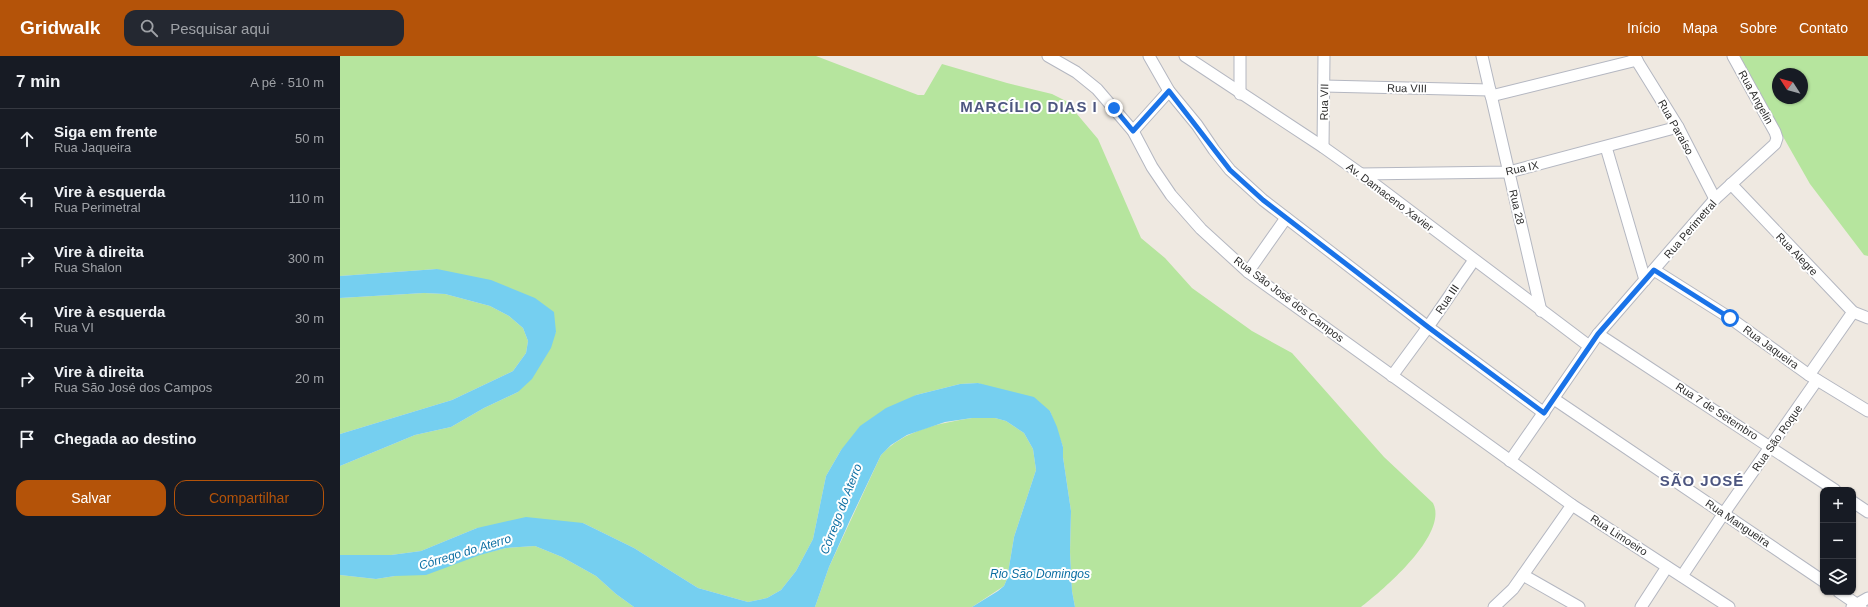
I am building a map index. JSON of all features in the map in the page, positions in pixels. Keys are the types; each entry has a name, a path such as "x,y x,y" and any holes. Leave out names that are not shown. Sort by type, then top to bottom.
{"street":[{"name":"Rua São José dos Campos","path":"1048,56 1076,72 1096,89 1133,131 1152,167 1171,195 1201,229 1248,272 1510,461"},
{"path":"1149,56 1169,91 1230,170 1286,218 1428,327 1544,413"},
{"name":"Av. Damaceno Xavier","path":"1185,56 1240,94 1323,147 1361,174 1589,346"},
{"path":"1240,56 1240,94"},
{"name":"Rua VII","path":"1323,147 1324,56"},
{"name":"Rua 28","path":"1482,56 1541,311"},
{"name":"Rua Angelin","path":"1733,56 1777,138"},
{"name":"Rua VIII","path":"1324,86 1490,93 1636,58"},
{"name":"Rua Paraíso","path":"1636,58 1678,127 1715,199"},
{"path":"1133,131 1169,91"},
{"name":"Rua IX","path":"1361,174 1509,172 1678,127"},
{"name":"Rua Perimetral","path":"1510,461 1598,334 1715,199 1771,149 1777,138"},
{"path":"1606,146 1645,280"},
{"name":"Rua Alegre","path":"1731,184 1853,312 1868,318"},
{"path":"1248,272 1286,218"},
{"name":"Rua III","path":"1392,376 1474,260"},
{"name":"Rua Jaqueira","path":"1654,270 1730,318 1813,377 1868,411"},
{"name":"Rua São Roque","path":"1682,576 1724,513 1772,446 1853,312"},
{"name":"Rua 7 de Setembro","path":"1598,334 1772,446 1831,487"},
{"name":"Rua Mangueira","path":"1554,399 1820,579"},
{"name":"Rua Limoeiro","path":"1510,461 1572,505 1729,607"},
{"path":"1856,504 1868,512"},
{"path":"1494,607 1505,598 1523,575 1572,505"},
{"path":"1641,607 1667,567"},
{"path":"1523,575 1579,607"},
{"path":"1843,595 1857,606 1868,598"}],"green space":[{"path":"340,56 816,56 918,95 924,95 942,64 1007,83 1052,94 1066,101 1098,139 1141,238 1165,258 1192,288 1252,331 1292,353 1384,457 1433,503 1435,516 1432,530 1423,545 1398,575 1361,607 1075,607 1072,591 1070,552 1071,511 1063,457 1063,447 1050,411 978,383 960,384 916,395 841,450 826,476 813,539 796,571 781,590 767,598 748,602 698,588 634,548 583,523 477,528 421,551 391,555 340,555 340,466 415,435 451,427 484,408 518,392 556,332 437,269 340,276"},
{"path":"1739,56 1868,56 1868,256 1864,255 1810,184"},
{"path":"424,293 445,294 490,306 509,316 523,328 528,341 526,353 513,371 452,400 340,434 340,298"},
{"path":"972,418 995,418 1006,421 1024,433 1033,449 1036,470 1014,537 1007,579 1004,586 972,607 815,607 829,567 881,455 900,439 923,429 948,422"},
{"path":"535,546 562,557 596,576 616,594 634,607 340,607 340,575 376,579 395,576 506,548"}],"water":[{"path":"437,269 491,280 535,298 554,312 556,332 551,348 532,379 518,392 484,408 451,427 415,435 340,466 340,434 452,400 513,371 526,353 528,341 523,328 509,316 490,306 445,294 424,293 340,298 340,276"},
{"name":"Rio São Domingos","path":"978,383 1034,397 1050,411 1057,427 1063,447 1063,457 1071,511 1070,552 1072,591 1075,607 972,607 1004,586 1007,579 1014,537 1036,470 1033,449 1024,433 1006,421 995,418 972,418 945,422 907,435 891,445 881,455 829,567 815,607 634,607 616,594 596,576 562,557 535,546 506,548 480,555 426,575 395,576 376,579 340,575 340,555 391,555 421,551 477,528 526,517 583,523 634,548 698,588 748,602 767,598 781,590 796,571 813,539 826,476 841,450 860,426 886,408 916,395 960,384"}],"district":[{"name":"MARCÍLIO DIAS I","path":"1029,107"},
{"name":"SÃO JOSÉ","path":"1702,481"}],"route":[{"path":"1114,108 1133,131 1169,91 1197,125 1230,170 1263,200 1428,327 1544,413 1598,334 1654,270 1730,318"}],"water label":[{"name":"Córrego do Aterro","path":"841,509"},
{"name":"Córrego do Aterro","path":"465,552"}]}
